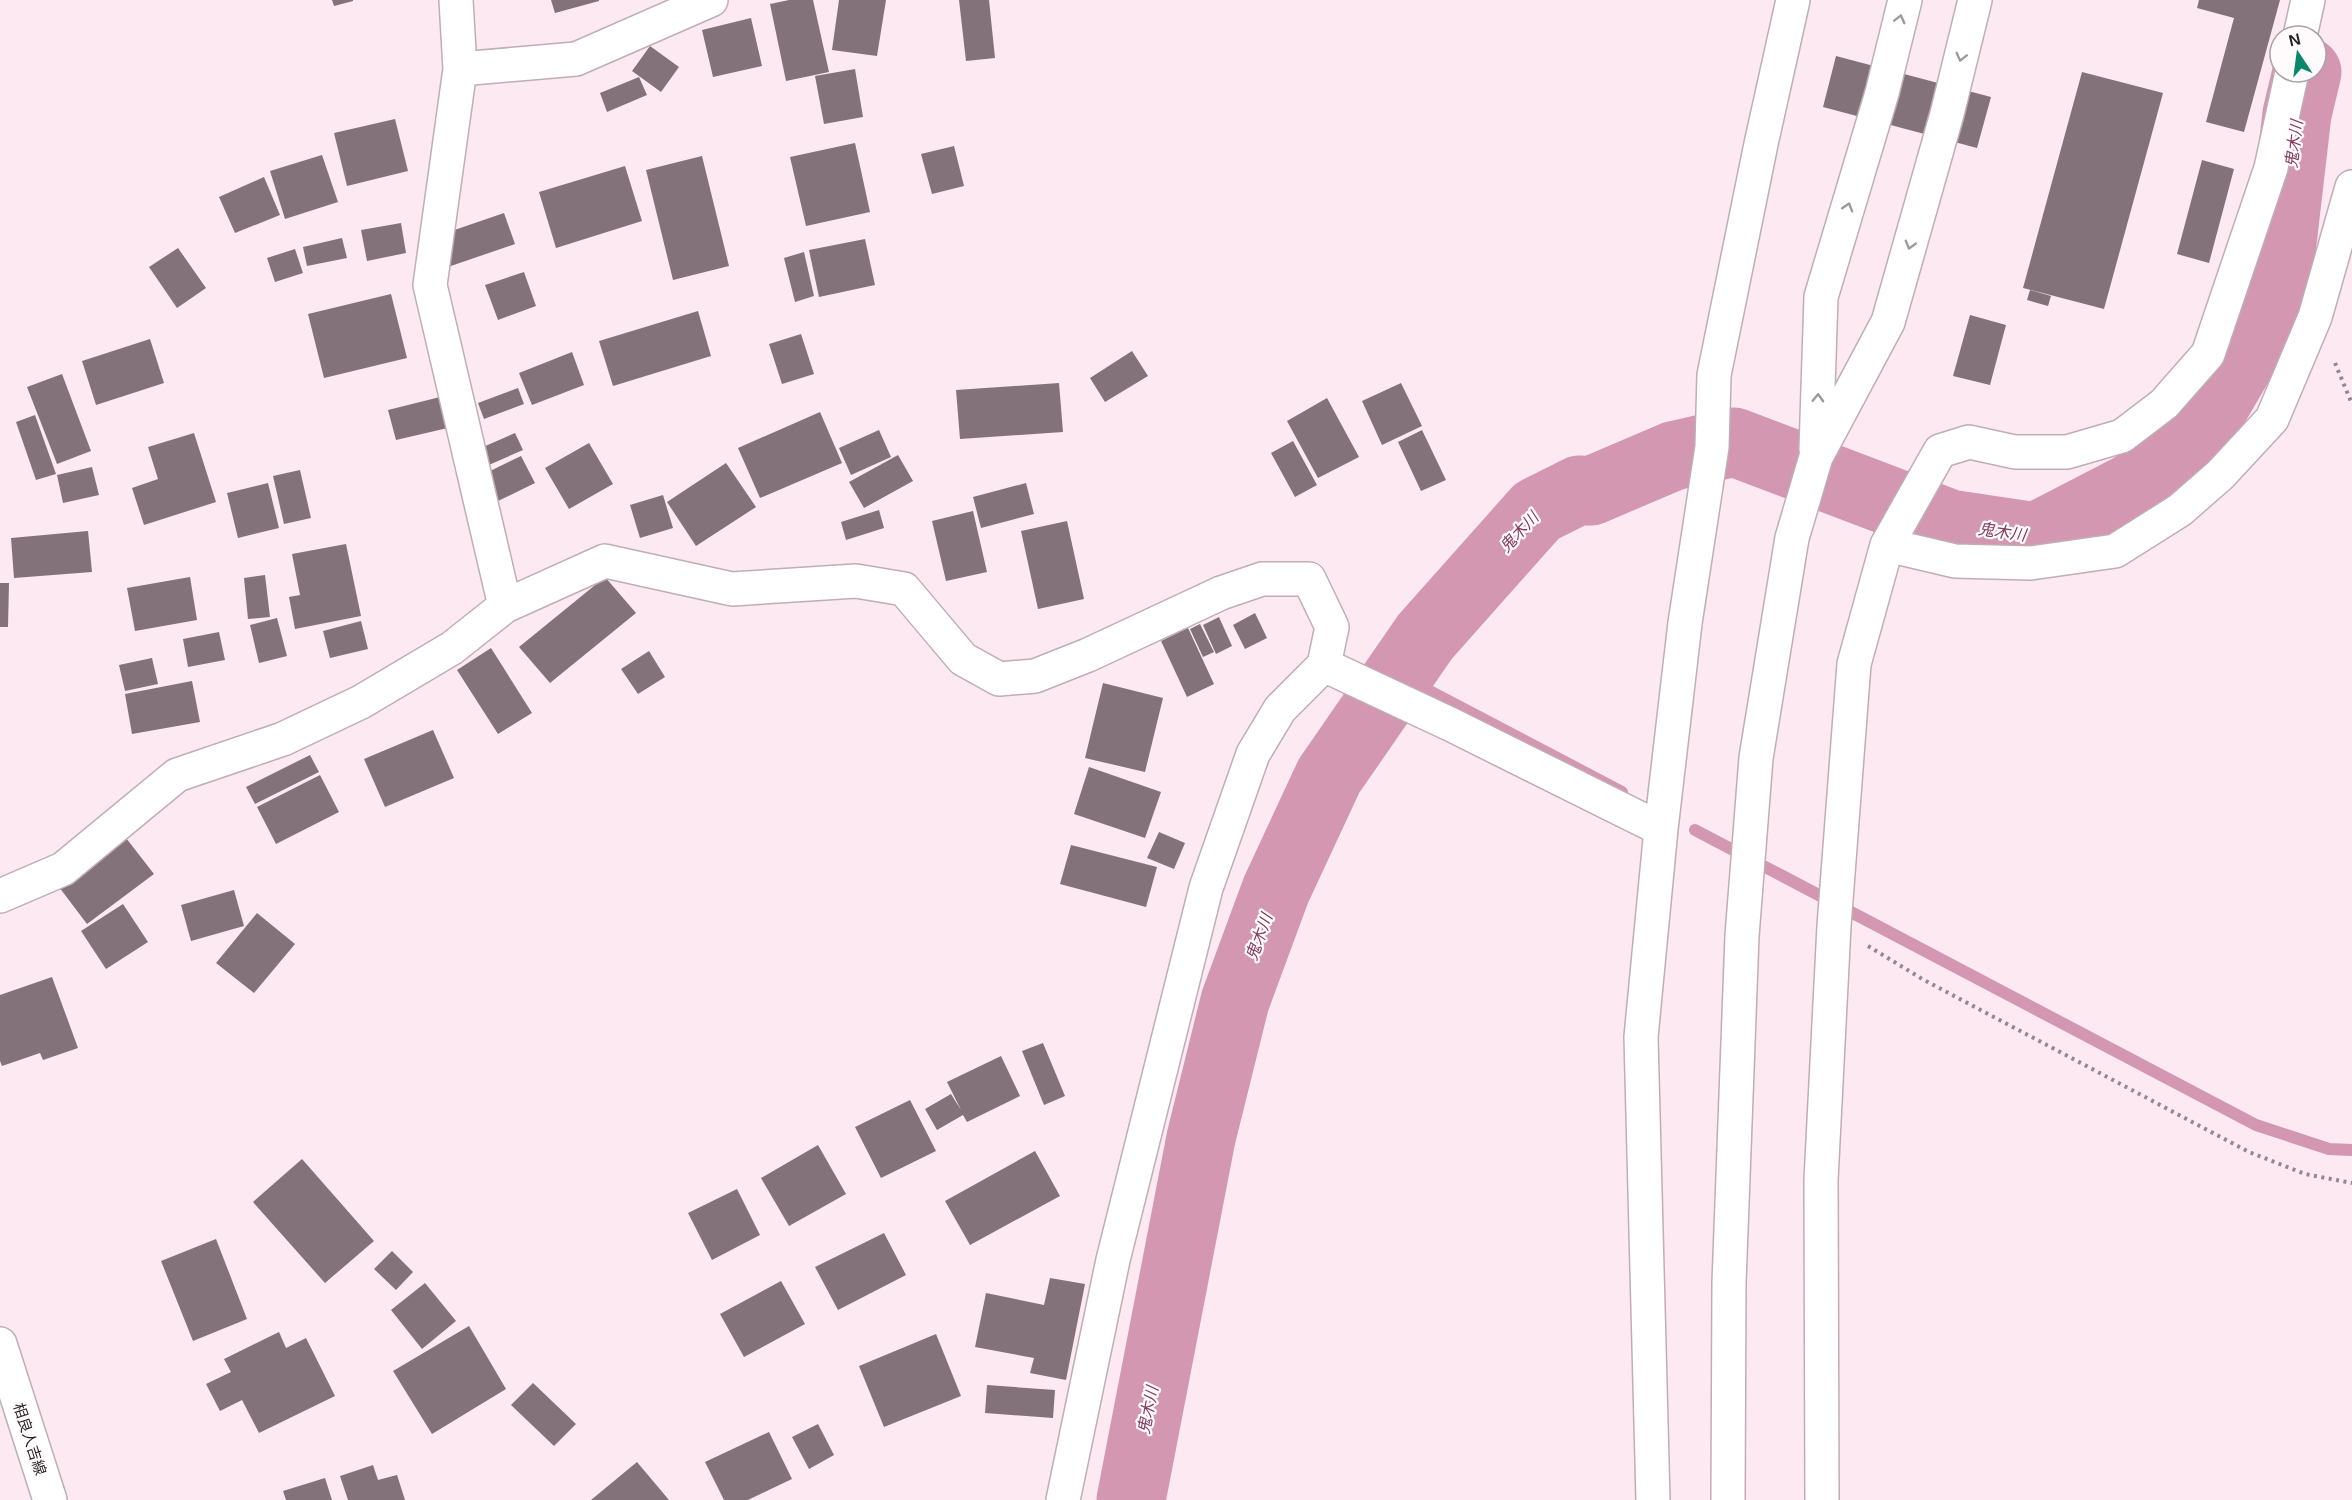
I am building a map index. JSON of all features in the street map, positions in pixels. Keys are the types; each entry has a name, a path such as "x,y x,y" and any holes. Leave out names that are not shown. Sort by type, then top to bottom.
{"main road":[{"path":"456,0 460,69 430,285 505,606"},
{"path":"460,69 576,59 711,0"},
{"path":"1653,1500 1641,1037 1661,828 1685,623 1712,447 1714,375 1761,144 1794,0"},
{"path":"1816,457 1821,297 1882,93 1905,0"},
{"path":"1728,1500 1729,1283 1742,936 1755,770 1792,538 1816,457 1888,322 1947,114 1975,0"},
{"path":"2303,24 2308,0"},
{"path":"1822,1500 1821,1180 1834,926 1854,664 1887,544 1940,451 1969,442 2015,452 2067,452 2122,436 2164,404 2208,354 2271,168 2289,84"},
{"path":"1887,544 1955,561 2031,563 2115,551 2180,510 2220,475 2272,419 2315,317 2352,187"},
{"path":"0,896 63,869 177,775 283,739 361,702 452,648 505,606 605,561 732,589 856,581 904,589 963,659 999,679 1035,676 1088,655 1221,593 1262,579 1309,579 1332,627 1326,666 1280,709 1253,754 1206,888 1113,1260 1063,1500"},
{"path":"1326,666 1661,828"},
{"name":"相良人吉線","path":"0,1344 50,1500"}],"path":[{"path":"1834,926 1924,980 2249,1152 2305,1174 2352,1183"}],"building":[{"path":"332,0 353,0 353,1 334,6"},
{"path":"551,0 599,0 599,1 555,13"},
{"path":"789,0 813,0 829,72 786,81 770,4"},
{"path":"839,0 886,0 877,56 832,50"},
{"path":"959,0 989,0 995,58 966,61"},
{"path":"2199,0 2280,0 2273,24 2268,24 2268,44 2244,132 2206,122 2234,18 2197,8"},
{"path":"751,18 762,66 713,77 702,30"},
{"path":"650,46 679,67 661,92 632,71"},
{"path":"1836,56 1991,97 1977,148 1823,107"},
{"path":"855,69 863,117 824,124 815,76"},
{"path":"2082,72 2163,93 2104,309 2023,288"},
{"path":"639,77 647,95 607,112 600,93"},
{"path":"395,119 408,171 347,186 334,133"},
{"path":"855,143 870,212 806,226 790,157"},
{"path":"954,146 964,186 932,194 921,154"},
{"path":"322,155 338,202 285,219 270,171"},
{"path":"702,156 729,266 673,280 646,170"},
{"path":"2202,160 2234,169 2209,263 2177,254"},
{"path":"625,166 642,221 556,248 539,192"},
{"path":"264,177 280,215 235,233 219,197"},
{"path":"504,213 515,244 445,268 434,237"},
{"path":"401,223 406,253 367,261 361,230"},
{"path":"342,238 347,258 307,266 303,247"},
{"path":"865,239 875,285 819,297 809,250"},
{"path":"178,248 206,288 177,308 149,267"},
{"path":"295,249 303,273 275,282 267,258"},
{"path":"804,252 814,296 795,302 784,258"},
{"path":"524,272 536,306 498,320 485,285"},
{"path":"2030,290 2051,296 2048,306 2027,300"},
{"path":"391,294 407,358 324,378 308,314"},
{"path":"698,311 711,356 613,386 599,341"},
{"path":"1970,315 2006,325 1990,385 1953,376"},
{"path":"801,334 814,374 782,384 769,344"},
{"path":"150,339 164,383 96,405 82,361"},
{"path":"1132,351 1148,376 1105,402 1090,378"},
{"path":"572,352 584,385 532,405 519,373"},
{"path":"62,374 91,451 57,464 27,387"},
{"path":"1059,383 1063,432 960,439 956,390"},
{"path":"1401,383 1422,426 1382,445 1362,401"},
{"path":"518,388 524,404 484,419 478,403"},
{"path":"444,396 452,427 396,440 388,410"},
{"path":"1327,398 1359,457 1318,478 1287,421"},
{"path":"820,412 842,463 760,498 738,448"},
{"path":"35,415 56,474 36,480 16,422"},
{"path":"879,430 891,457 851,475 839,448"},
{"path":"1422,430 1446,480 1421,491 1398,442"},
{"path":"194,433 216,502 144,525 132,488 158,479 148,447"},
{"path":"515,433 523,450 482,468 474,451"},
{"path":"1293,441 1317,485 1295,497 1271,453"},
{"path":"589,443 613,484 569,509 545,468"},
{"path":"898,455 913,481 864,508 849,482"},
{"path":"521,456 535,483 498,501 484,474"},
{"path":"726,463 756,507 696,546 667,502"},
{"path":"92,467 99,495 63,503 57,475"},
{"path":"300,470 311,518 284,524 273,476"},
{"path":"268,483 279,528 238,538 227,493"},
{"path":"1026,483 1034,514 981,528 973,497"},
{"path":"663,495 673,528 640,538 630,505"},
{"path":"879,510 884,528 846,540 841,522"},
{"path":"973,511 987,572 946,581 932,521"},
{"path":"1067,521 1084,599 1038,609 1021,531"},
{"path":"88,531 92,572 14,578 11,538"},
{"path":"346,544 361,616 295,629 289,597 300,595 292,554"},
{"path":"265,575 270,617 248,619 244,578"},
{"path":"190,577 197,620 135,631 127,588"},
{"path":"605,577 636,613 550,683 519,647"},
{"path":"0,583 9,583 8,627 0,627"},
{"path":"1255,613 1267,638 1245,649 1233,625"},
{"path":"1219,617 1232,646 1216,654 1203,625"},
{"path":"277,618 287,656 259,663 250,625"},
{"path":"361,621 368,649 330,658 323,631"},
{"path":"1200,624 1214,652 1203,657 1190,629"},
{"path":"1188,628 1214,684 1187,697 1161,641"},
{"path":"219,632 225,660 188,667 183,639"},
{"path":"491,648 532,713 498,734 457,670"},
{"path":"649,651 665,677 638,694 621,669"},
{"path":"152,658 158,684 125,691 119,665"},
{"path":"192,681 200,722 132,734 125,694"},
{"path":"1103,683 1163,698 1145,772 1085,758"},
{"path":"433,730 454,778 385,807 364,759"},
{"path":"310,755 319,772 255,804 246,787"},
{"path":"1089,767 1161,792 1145,838 1074,814"},
{"path":"320,775 339,812 276,844 257,807"},
{"path":"1159,832 1185,843 1174,869 1147,858"},
{"path":"126,838 154,874 87,924 59,887"},
{"path":"1071,845 1157,867 1146,907 1060,884"},
{"path":"234,890 244,926 191,941 181,905"},
{"path":"123,904 148,942 106,969 81,931"},
{"path":"257,913 295,944 254,993 216,963"},
{"path":"52,977 78,1048 43,1060 40,1053 2,1066 0,1061 0,995"},
{"path":"1043,1043 1065,1096 1044,1105 1022,1051"},
{"path":"1001,1056 1020,1096 967,1122 963,1115 937,1130 925,1109 951,1094 961,1110 947,1082"},
{"path":"910,1100 936,1151 881,1178 855,1127"},
{"path":"818,1145 846,1194 789,1226 761,1178"},
{"path":"1035,1151 1060,1196 970,1245 945,1201"},
{"path":"302,1159 374,1241 325,1283 253,1202"},
{"path":"737,1189 760,1235 712,1260 688,1213"},
{"path":"884,1233 906,1275 838,1310 815,1267"},
{"path":"216,1239 247,1319 193,1341 161,1261"},
{"path":"392,1251 413,1272 396,1290 374,1269"},
{"path":"1050,1278 1085,1284 1066,1380 1030,1373 1034,1358 975,1347 986,1293 1044,1305"},
{"path":"781,1281 805,1324 744,1357 720,1314"},
{"path":"425,1283 456,1321 422,1349 391,1310"},
{"path":"469,1326 506,1389 432,1434 393,1371"},
{"path":"279,1332 286,1348 306,1338 335,1396 259,1433 242,1400 220,1411 206,1384 231,1372 224,1359"},
{"path":"936,1334 961,1396 884,1427 859,1366"},
{"path":"533,1383 576,1424 554,1446 511,1405"},
{"path":"987,1385 1055,1390 1053,1418 985,1413"},
{"path":"818,1424 834,1455 809,1469 792,1437"},
{"path":"769,1432 792,1479 748,1500 724,1500 705,1462"},
{"path":"637,1462 669,1500 591,1500"},
{"path":"373,1465 378,1480 397,1475 405,1500 348,1500 340,1476"},
{"path":"325,1478 332,1500 286,1500 283,1491"}],"waterway":[{"name":"鬼木川","path":"1131,1500 1201,1138 1235,1001 1276,890 1329,776 1425,637 1537,511 1579,490 1591,491 1673,456 1734,442 1950,524 2036,537 2131,488 2191,446 2275,303 2297,114 2304,84"},
{"path":"1399,675 1622,792"},
{"path":"1695,830 2256,1125 2329,1149 2352,1150"}]}
